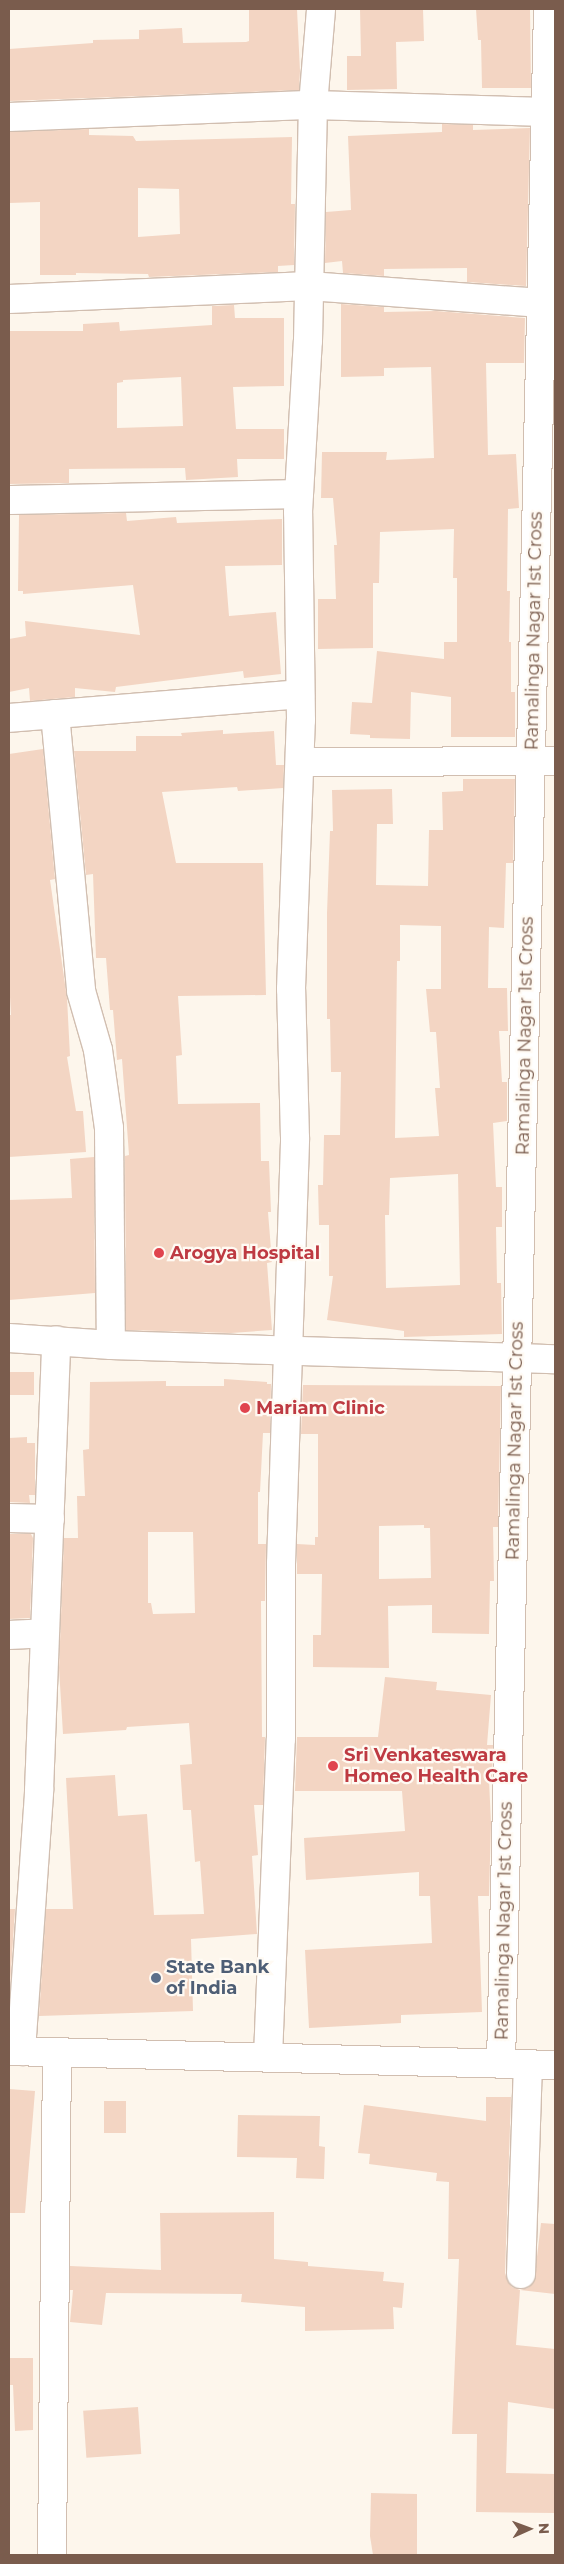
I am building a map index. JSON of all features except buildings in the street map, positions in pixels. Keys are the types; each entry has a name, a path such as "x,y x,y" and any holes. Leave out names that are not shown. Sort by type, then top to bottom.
{"street":[{"path":"268,2058 281,1739 281,1564 295,1138 291,990 300,762 299,494 309,286 313,105 321,9"},
{"name":"Ramalinga Nagar 1st Cross","path":"501,2064 517,1358 543,761 546,498 541,303 548,9"},
{"path":"9,117 313,105 546,112"},
{"path":"9,298 309,286 541,303"},
{"path":"9,500 299,494"},
{"path":"9,718 300,694"},
{"path":"55,714 81,991 98,1050 109,1128 111,1345"},
{"path":"300,762 543,761"},
{"path":"9,1338 111,1345 555,1360"},
{"path":"56,1340 39,1792 15,2051 555,2065"},
{"path":"9,1518 50,1519"},
{"path":"9,1635 44,1633"},
{"path":"52,2555 57,2052"},
{"path":"521,2274 528,2064"}],"place":[{"name":"Arogya Hospital","path":"159,1253"},
{"name":"Mariam Clinic","path":"245,1408"},
{"name":"Sri Venkateswara Homeo Health Care","path":"333,1766"},
{"name":"State Bank of India","path":"156,1978"}]}
